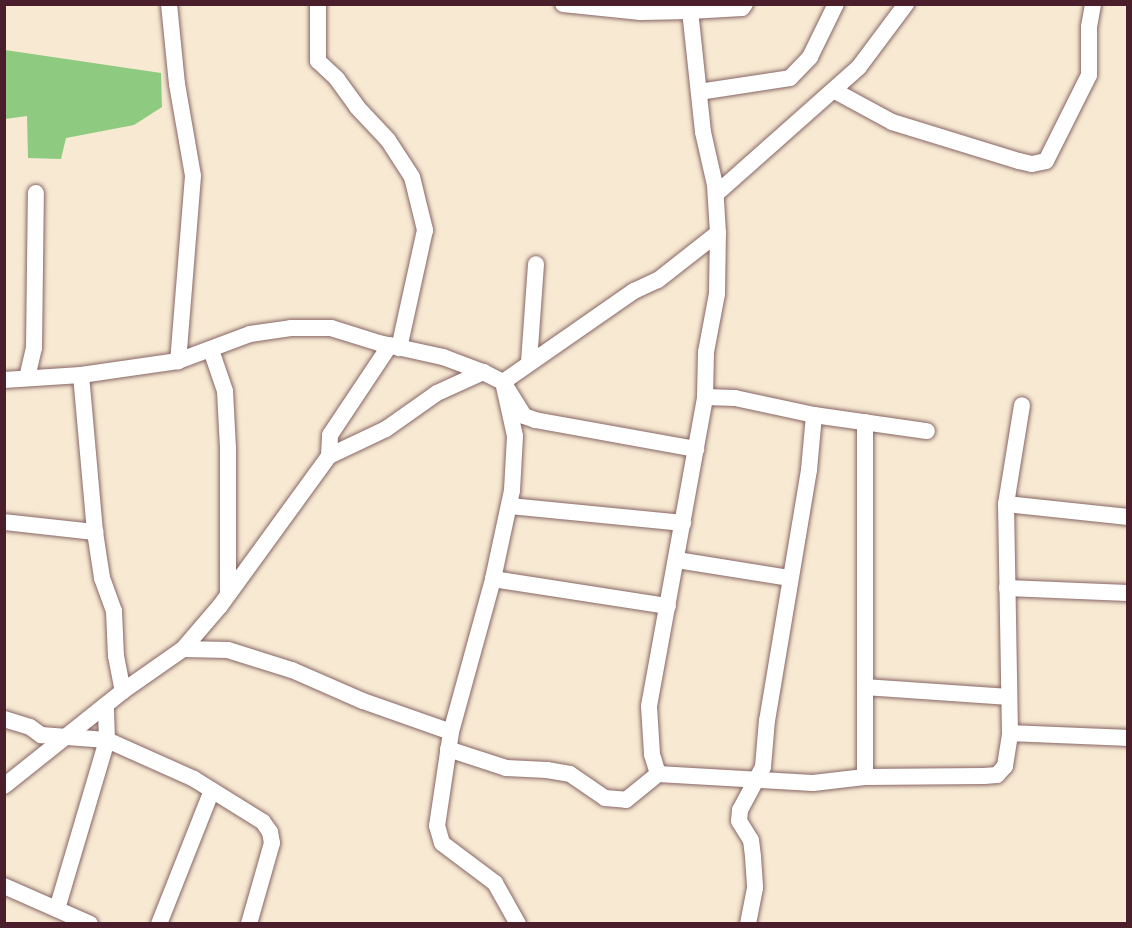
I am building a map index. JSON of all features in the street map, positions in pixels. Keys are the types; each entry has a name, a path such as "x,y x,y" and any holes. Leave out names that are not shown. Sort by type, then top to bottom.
{"street":[{"path":"169,4 177,84 193,176 178,361"},
{"path":"318,4 318,62 337,79 357,107 388,140 412,177 425,230 394,346 330,435 329,456"},
{"path":"563,4 690,11 742,8 745,4"},
{"path":"699,92 790,78 810,57 836,4"},
{"path":"716,194 859,68 906,4"},
{"path":"835,90 892,122 1032,164 1046,161 1089,75 1089,27 1094,4"},
{"path":"657,774 652,754 649,706 705,397 706,352 717,294 716,194 703,132 690,11"},
{"path":"27,378 34,348 36,193"},
{"path":"503,382 634,291 658,280 718,232"},
{"path":"529,362 536,264"},
{"path":"4,380 81,375 178,361 250,334 291,328 331,328 443,357 483,372 503,382 524,416 696,449"},
{"path":"211,350 225,391 228,448 228,594"},
{"path":"4,786 123,691 183,649 228,594 329,456 386,429 437,393 483,372"},
{"path":"81,375 95,532 102,578 114,611 116,656 123,691"},
{"path":"503,382 515,436 510,506 493,579 451,732 437,826 442,843 495,884 518,924"},
{"path":"705,397 735,398 814,415 927,431"},
{"path":"448,749 506,768 548,770 570,774 605,798 626,800 657,774 813,783 865,777 997,775 1005,766 1011,733 1006,504 1022,405"},
{"path":"748,924 755,888 753,857 751,840 739,821 740,810 762,767 789,578 809,470 814,415"},
{"path":"865,422 865,777"},
{"path":"1006,504 1128,517"},
{"path":"510,506 683,523"},
{"path":"4,522 95,532"},
{"path":"677,560 789,578"},
{"path":"493,579 668,606"},
{"path":"1007,588 1128,593"},
{"path":"183,649 228,650 292,670 363,701 451,732"},
{"path":"865,687 1009,697"},
{"path":"57,909 107,740 106,705"},
{"path":"4,719 30,727 41,735 107,740 194,779 263,822 270,832 272,843 270,857 249,924"},
{"path":"1011,733 1128,738"},
{"path":"159,924 212,790"},
{"path":"4,886 90,924"}],"green space":[{"path":"5,50 161,73 162,107 134,125 66,138 61,159 28,158 27,116 5,119"}]}
